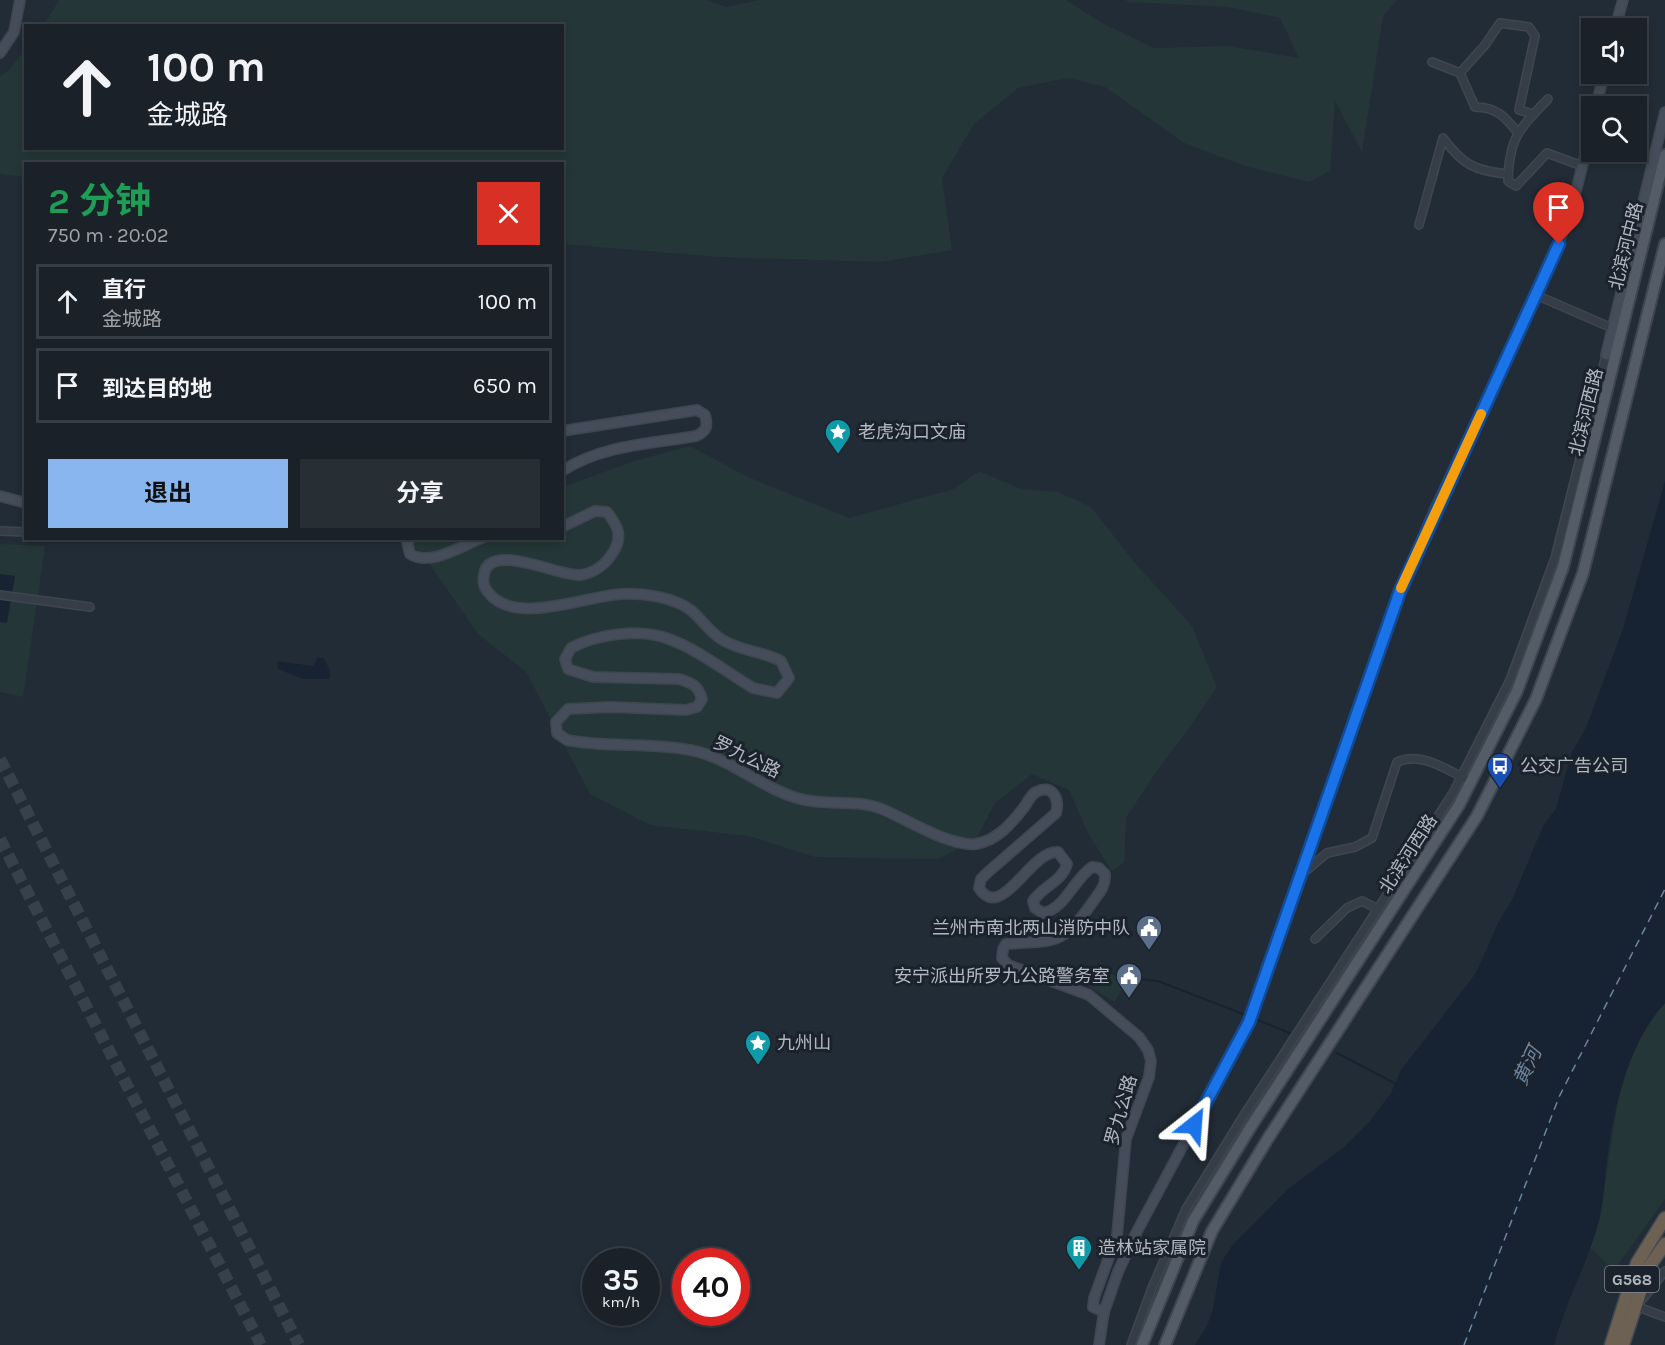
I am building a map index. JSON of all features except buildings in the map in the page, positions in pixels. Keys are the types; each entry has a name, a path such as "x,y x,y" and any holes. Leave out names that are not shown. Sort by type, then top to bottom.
{"highway":[{"name":"G568","path":"1623,1345 1637,1263 1665,1218"},
{"name":"G568","path":"1611,1345 1648,1269 1665,1244"}],"main road":[{"name":"北滨河中路","path":"1614,343 1665,155"},
{"name":"北滨河中路","path":"1634,370 1665,243"},
{"name":"北滨河西路","path":"1142,1345 1193,1221 1472,782 1517,690 1563,567 1614,343"},
{"name":"北滨河西路","path":"1164,1345 1212,1231 1477,816 1536,699 1583,573 1634,370"}],"street":[{"path":"0,53 14,32 20,0"},
{"path":"1618,18 1623,0"},
{"path":"1460,74 1500,23 1529,27 1535,36 1519,110 1533,114"},
{"path":"1432,62 1460,74 1475,106 1489,107 1500,112 1518,133"},
{"path":"1548,99 1512,141 1508,181 1516,186 1546,153 1582,166"},
{"path":"1614,343 1612,328 1665,112"},
{"path":"1419,225 1443,138 1466,164 1485,172 1508,174"},
{"path":"1099,1345 1104,1312 1135,1234 1249,1022 1400,591 1551,264 1566,223 1583,162"},
{"path":"1536,295 1612,328"},
{"path":"1131,1345 1152,1288 1186,1209 1461,777 1510,680 1555,558 1611,357"},
{"path":"564,431 697,410 705,415 707,424 704,432 696,436 615,449 592,456 564,470"},
{"path":"0,496 24,502"},
{"name":"罗九公路","path":"564,526 595,510 607,512 616,524 619,534 610,558 597,570 580,575 503,559 493,562 485,570 483,584 489,593 518,607 536,609 620,594 633,594 677,602 691,610 722,640 781,660 789,678 777,693 767,692 753,688 669,639 633,634 601,637 571,648 565,659 568,669 593,677 679,679 692,683 699,690 702,699 697,707 686,710 610,707 568,710 556,722 557,733 567,740 689,749 713,756 797,798 815,802 847,801 872,806 959,842 974,844 1002,832 1034,793 1043,789 1051,790 1057,798 1059,804 1056,813 987,873 981,879 979,888 984,896 993,899 1003,895 1041,857 1051,851 1058,852 1067,864 1065,872 1038,892 1033,901 1035,908 1043,913 1052,912 1083,872 1092,867 1099,868 1105,874 1106,884 1075,927 1065,936 1055,941 1006,944 1002,949 1002,958 1008,965 1089,995 1139,1037 1148,1050 1149,1077 1126,1139 1117,1235 1094,1298 1093,1307 1104,1312"},
{"path":"0,531 24,532"},
{"path":"409,540 407,542 410,554 418,559 429,559 477,540"},
{"path":"0,595 90,607"},
{"path":"1300,876 1327,853 1355,847 1372,838 1397,762 1407,758 1421,758 1472,782"},
{"path":"1315,939 1347,908 1362,901 1378,909"},
{"path":"1631,1304 1657,1284 1665,1271"},
{"path":"1631,1304 1665,1317"}],"shaded area":[{"path":"59,0 707,0 726,7 760,0 1066,0 1104,24 1154,48 1228,46 1299,58 1280,18 1228,7 1128,2 1126,0 1397,0 1383,16 1362,152 1335,101 1330,171 1309,182 1245,166 1184,143 1105,87 1068,78 1018,88 974,124 942,178 952,250 880,262 720,257 564,244 564,162 24,162 24,177 0,174 0,76 8,71 24,50 24,150 564,150 564,24 45,24"},
{"path":"690,446 748,477 849,518 954,489 979,471 1021,489 1058,492 1091,507 1135,563 1192,626 1217,687 1126,818 1124,862 1112,871 1089,835 1069,790 1032,774 995,803 975,841 938,859 815,857 749,836 650,825 590,794 526,672 478,634 424,556 406,540 564,540 564,487 631,462"},
{"path":"0,544 45,546 23,697 0,692"},
{"path":"1099,966 1126,983 1114,1002 1087,985"},
{"path":"1665,1003 1665,1199 1614,1270 1590,1248 1599,1218 1621,1090 1631,1059 1645,1030"}],"water":[{"name":"黄河","path":"1665,481 1665,1003 1641,1037 1625,1077 1610,1140 1599,1220 1554,1345 1195,1345 1207,1326 1213,1309 1221,1263 1231,1247 1288,1189 1343,1148 1370,1121 1391,1093 1401,1070 1476,973 1498,923 1512,900 1544,824 1556,809 1572,752 1586,728 1623,629"},
{"path":"0,574 15,576 7,623 0,622"},
{"path":"318,657 324,658 330,671 330,679 303,679 278,669 277,661 313,666"}],"waterway":[{"path":"1140,979 1158,981 1248,1016"},
{"path":"1253,1018 1292,1034"},
{"path":"1337,1053 1398,1085"}],"ferry route":[{"path":"1464,1345 1559,1097 1665,889"}],"tunnel":[{"path":"0,759 299,1345"},
{"path":"0,839 261,1345"}],"slow traffic":[{"path":"1401,588 1436,507 1481,414"}],"place":[{"name":"老虎沟口文庙","path":"838,455"},
{"name":"公交广告公司","path":"1500,789"},
{"name":"兰州市南北两山消防中队","path":"1149,951"},
{"name":"安宁派出所罗九公路警务室","path":"1129,999"},
{"name":"九州山","path":"758,1066"},
{"name":"造林站家属院","path":"1079,1271"}],"route":[{"path":"1194,1125 1249,1022 1400,591 1436,507 1503,371 1559,244"}]}
